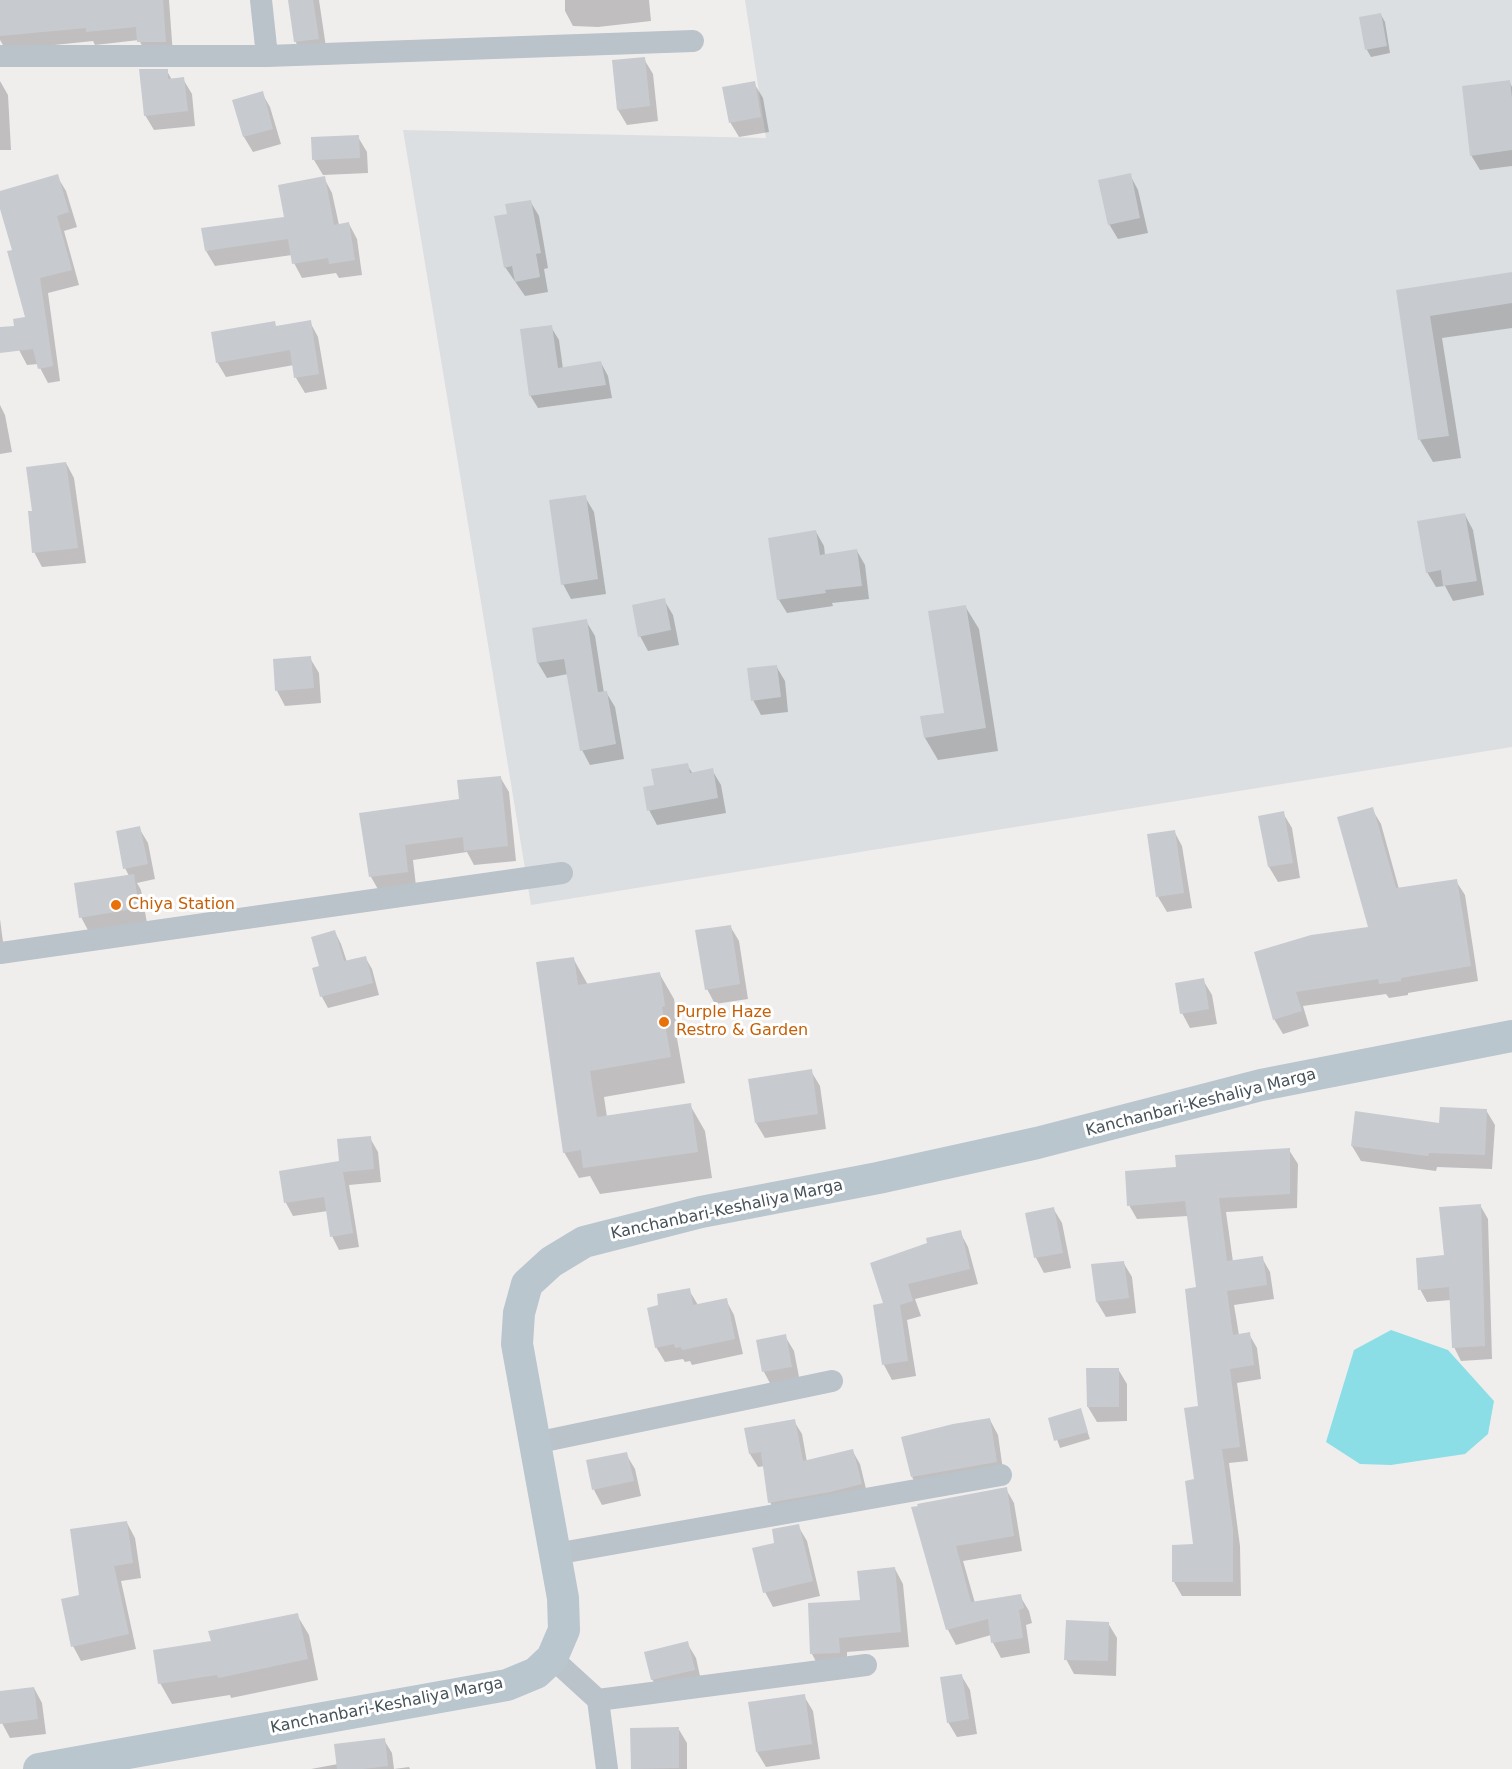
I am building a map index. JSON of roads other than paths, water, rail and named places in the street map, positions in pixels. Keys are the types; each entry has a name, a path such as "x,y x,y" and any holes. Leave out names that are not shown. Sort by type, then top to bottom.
{"street":[{"path":"261,0 267,56"},
{"path":"0,56 267,56 693,41"},
{"path":"0,953 562,873"},
{"name":"Kanchanbari-Keshaliya Marga","path":"39,1769 131,1761 507,1685 536,1673 552,1659 564,1630 563,1598 517,1344 519,1313 527,1284 551,1263 584,1242 701,1212 878,1178 1037,1143 1261,1085 1512,1036"},
{"path":"535,1443 832,1381"},
{"path":"555,1554 1001,1475"},
{"path":"552,1659 598,1700 607,1769"},
{"path":"598,1700 866,1665"}],"water":[{"path":"1391,1330 1448,1350 1494,1401 1488,1434 1465,1454 1391,1465 1360,1464 1326,1442 1354,1350"}],"place":[{"name":"Chiya Station","path":"116,905"},
{"name":"Purple Haze Restro & Garden","path":"664,1022"}]}
